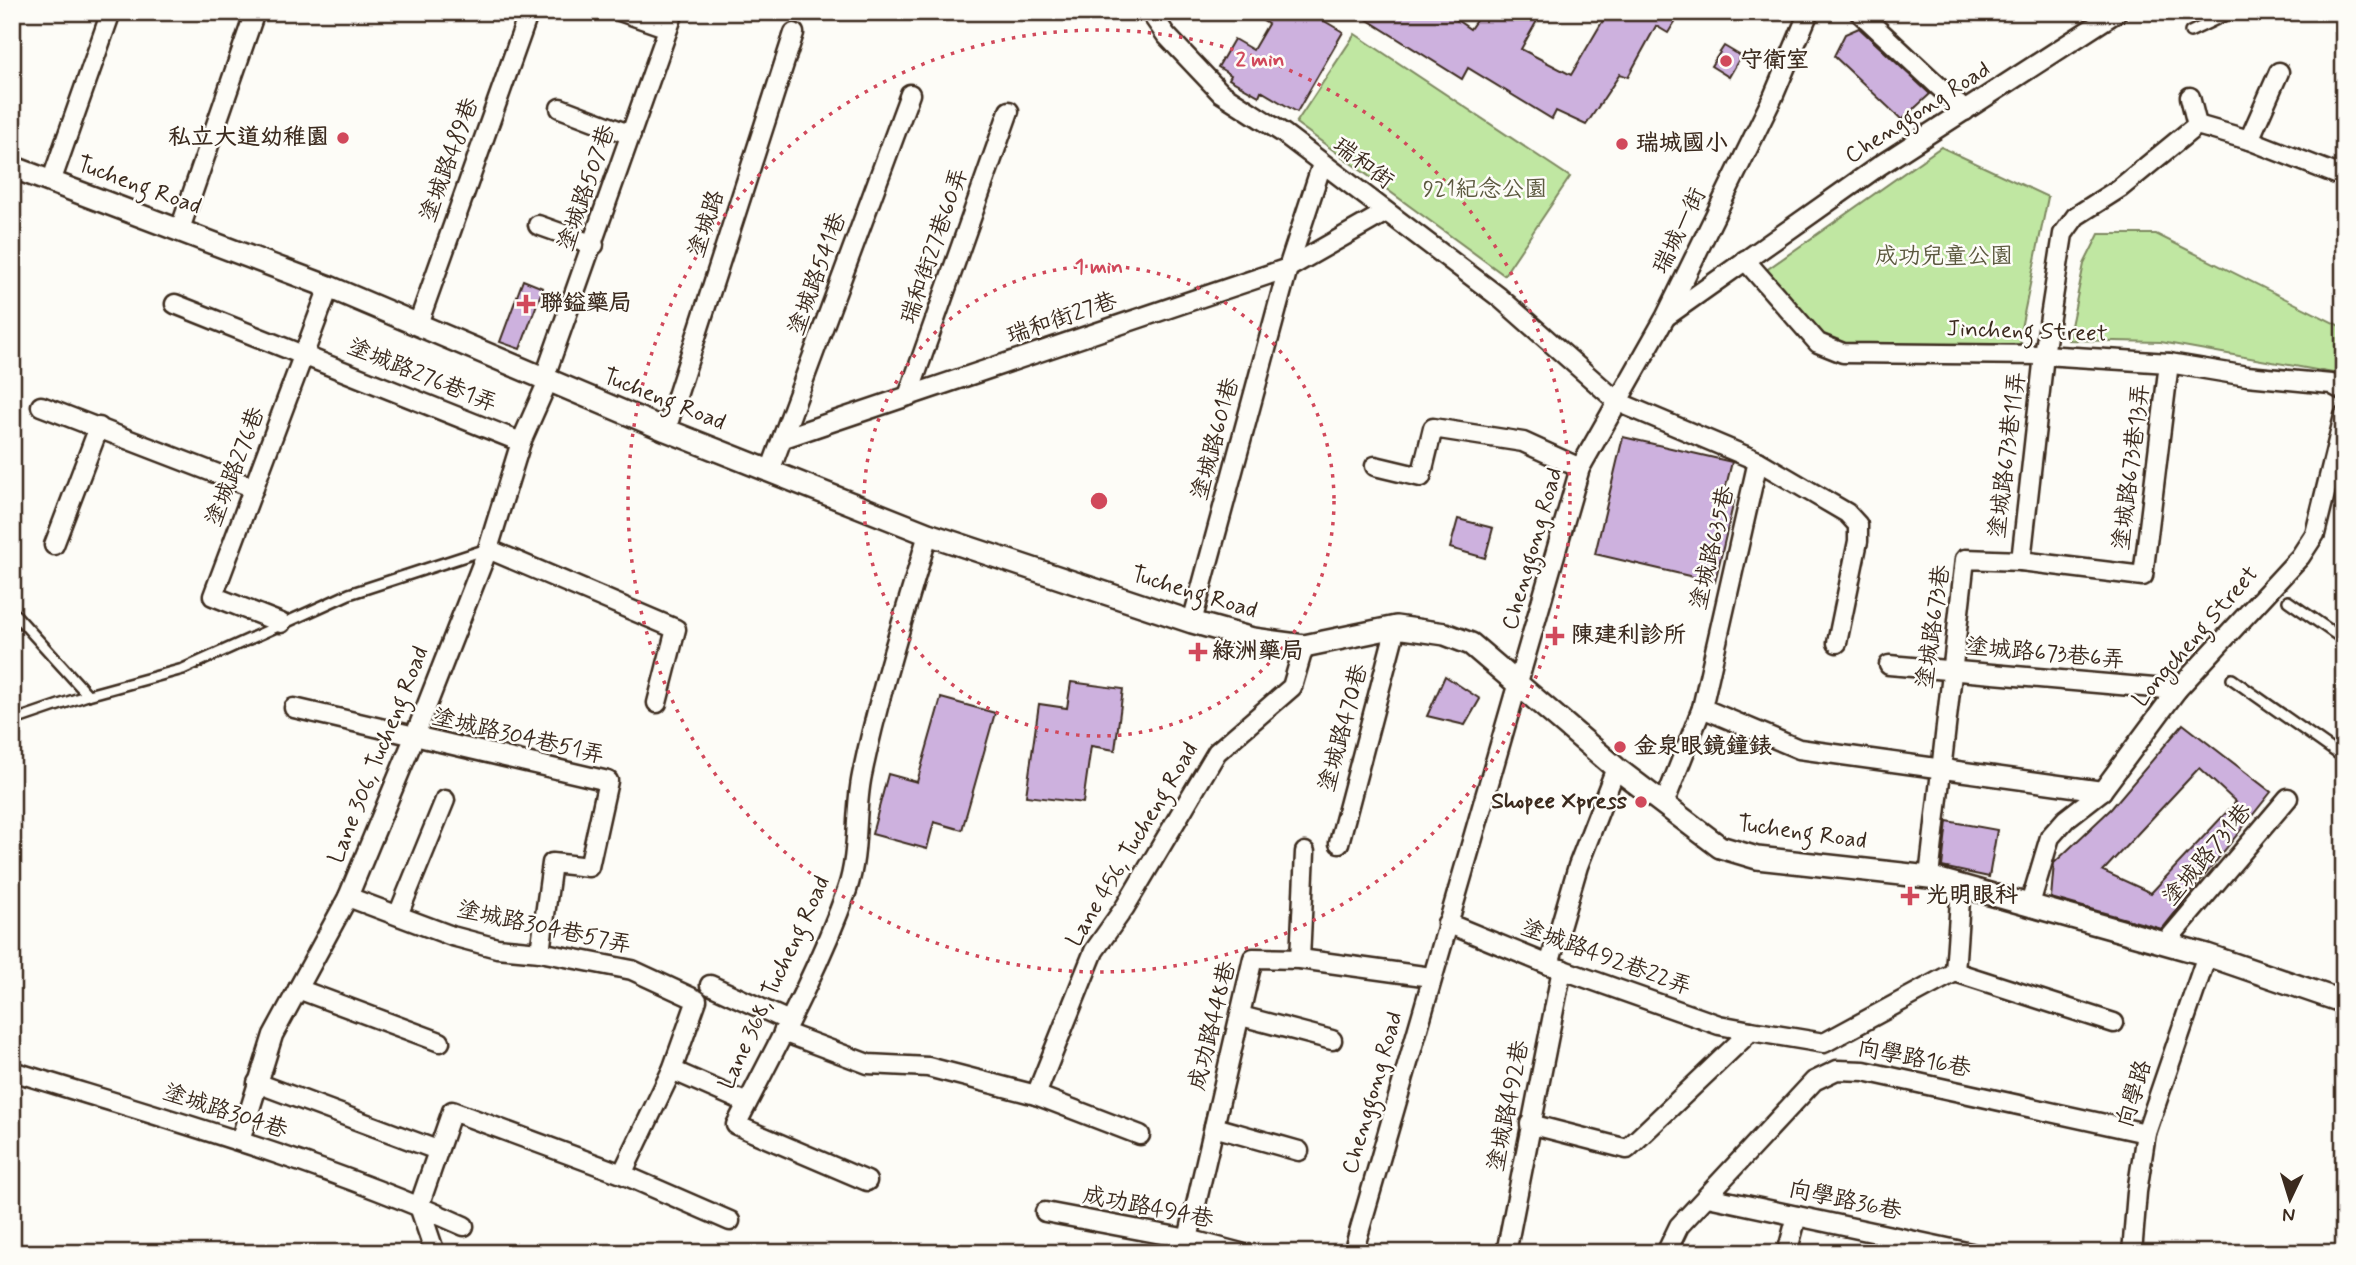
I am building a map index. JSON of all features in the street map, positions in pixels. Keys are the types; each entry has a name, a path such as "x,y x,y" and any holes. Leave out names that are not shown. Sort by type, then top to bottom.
{"street":[{"path":"51,182 111,12"},
{"path":"180,229 255,12"},
{"name":"塗城路489巷","path":"418,324 529,12"},
{"path":"622,12 671,20"},
{"name":"瑞和街","path":"1150,12 1166,35 1221,93 1283,133 1499,297 1618,402 1758,461 1824,497 1858,525 1858,541 1837,643"},
{"name":"瑞城一街","path":"1665,318 1773,97 1809,12"},
{"path":"1859,12 1965,111"},
{"name":"Chenggong Road","path":"1353,1253 1431,977 1520,687 1580,468 1665,318 1745,260 1965,111 2118,12"},
{"name":"塗城路507巷","path":"546,380 671,20"},
{"name":"塗城路","path":"666,430 794,33"},
{"path":"2249,140 2279,72"},
{"name":"塗城路541巷","path":"770,471 910,94"},
{"path":"2190,97 2197,125 2249,140 2344,177"},
{"path":"560,108 631,135"},
{"name":"瑞和街27巷60弄","path":"908,396 1009,111"},
{"name":"塗城路673巷11弄","path":"2021,561 2044,355 2063,234 2076,216 2120,188 2197,125"},
{"name":"塗城路601巷","path":"1192,622 1288,268 1322,164"},
{"name":"Tucheng Road","path":"12,167 329,287 666,430 928,534 1192,622 1253,639 1304,646 1395,626 1444,634 1471,644 1616,768 1720,847 1757,858 1930,877 2207,955 2344,1002"},
{"name":"瑞和街27巷","path":"784,438 1288,268 1386,212"},
{"path":"538,225 594,245"},
{"name":"Jincheng Street","path":"1745,260 1818,343 1843,353 2044,355 2169,363 2246,376 2331,384 2344,391"},
{"name":"塗城路276巷","path":"281,623 213,596 329,287"},
{"name":"塗城路276巷1弄","path":"175,304 521,442"},
{"name":"塗城路673巷13弄","path":"2143,576 2169,363"},
{"name":"Lane 306, Tucheng Road","path":"240,1141 273,1035 348,897 414,738 488,549 521,442 546,380"},
{"path":"41,406 254,488"},
{"name":"Longcheng Street","path":"2030,904 2050,837 2066,819 2102,791 2176,690 2300,557 2315,534 2344,416"},
{"path":"54,545 99,427"},
{"path":"1375,466 1421,477 1433,428 1523,442 1580,468"},
{"name":"塗城路635巷","path":"1664,804 1702,709 1758,461"},
{"name":"Lane 368, Tucheng Road","path":"867,1181 736,1125 786,1026 847,890 857,850 861,779 869,742 928,534"},
{"path":"488,549 677,629 657,703"},
{"name":"塗城路673巷","path":"1930,877 1965,559 2021,561 2143,576"},
{"name":"塗城路470巷","path":"1339,843 1395,626"},
{"name":"Lane 456, Tucheng Road","path":"1036,1095 1094,951 1125,907 1217,752 1292,687 1304,646"},
{"name":"塗城路673巷6弄","path":"1888,665 2176,690"},
{"path":"294,708 414,738"},
{"path":"1702,709 1799,748 2102,791"},
{"name":"塗城路304巷51弄","path":"414,738 608,781 589,867 552,863 540,952"},
{"name":"塗城路492巷","path":"1506,1253 1556,967 1578,866 1616,768"},
{"name":"塗城路731巷","path":"2165,943 2288,798"},
{"path":"398,915 445,800"},
{"path":"1300,960 1305,852"},
{"path":"1961,886 1955,972 2114,1023"},
{"name":"塗城路304巷57弄","path":"348,897 463,939 497,948 540,952 632,970 697,1000 672,1070 622,1174"},
{"name":"塗城路492巷22弄","path":"1447,923 1556,967 1719,1025 1824,1044 1955,972"},
{"name":"向學路","path":"2132,1253 2137,1192 2147,1133 2207,955"},
{"name":"成功路448巷","path":"1187,1246 1253,958 1300,960 1431,977"},
{"path":"710,985 786,1026 868,1064 928,1068 1036,1095 1140,1135"},
{"path":"298,989 440,1042"},
{"path":"1241,1016 1332,1040"},
{"path":"1530,1124 1627,1149 1751,1031"},
{"path":"672,1070 747,1103"},
{"name":"向學路16巷","path":"1666,1253 1679,1226 1709,1197 1814,1081 1837,1070 1864,1071 2147,1133"},
{"name":"塗城路304巷","path":"12,1071 240,1141 419,1206 464,1226"},
{"path":"257,1083 437,1150"},
{"path":"435,1253 419,1206 452,1111 622,1174 730,1221"},
{"path":"1214,1127 1299,1151"},
{"name":"向學路36巷","path":"1709,1197 1797,1216 1890,1244 1971,1253"},
{"name":"成功路494巷","path":"1045,1212 1187,1246 1241,1253"},
{"path":"1787,1253 1797,1216"}],"lane":[{"path":"2190,32 2232,12"},
{"path":"12,721 88,695 183,669 349,594 488,549"},
{"path":"2288,601 2344,640"},
{"path":"12,611 88,695"},
{"path":"2232,680 2344,758"}],"green space":[{"name":"921紀念公園","path":"1355,34 1570,177 1504,275 1296,123"},
{"name":"成功兒童公園","path":"1941,147 2048,197 2019,338 2021,343 2004,354 1827,347 1765,271"},
{"path":"2099,234 2156,234 2344,328 2344,375 2161,342 2068,340 2084,264"}],"building":[{"path":"1248,12 1309,12 1343,32 1297,112 1261,91 1259,96 1229,79 1231,75 1218,67 1234,39 1253,50 1268,24"},
{"path":"1355,12 1445,12 1470,29 1482,12 1542,12 1521,49 1571,75 1608,12 1681,12 1668,33 1656,26 1628,77 1620,74 1586,125 1556,111 1552,119 1468,68 1462,79"},
{"path":"1859,28 1930,94 1902,120 1834,56 1845,34"},
{"name":"守衛室","path":"1724,46 1741,56 1729,77 1711,66"},
{"name":"聯鎰藥局","path":"523,280 543,288 520,349 500,342"},
{"path":"1623,437 1732,462 1723,498 1734,501 1715,582 1595,554"},
{"path":"1458,519 1493,528 1485,558 1450,548"},
{"path":"1445,676 1480,699 1465,725 1427,716"},
{"path":"1071,682 1123,689 1115,750 1091,746 1083,803 1026,796 1039,704 1067,708"},
{"path":"941,698 995,713 962,830 934,822 927,849 872,834 888,774 917,782"},
{"path":"2183,724 2271,792 2162,929 2051,898 2054,863 2111,809","holes":["2199,768 2236,802 2151,893 2103,871"]},
{"path":"1947,821 1997,830 1989,877 1942,867"}],"place":[{"name":"守衛室","path":"1726,61"},
{"name":"私立大道幼稚園","path":"343,138"},
{"name":"瑞城國小","path":"1622,144"},
{"name":"聯鎰藥局","path":"526,304"},
{"name":"陳建利診所","path":"1555,636"},
{"name":"綠洲藥局","path":"1198,652"},
{"name":"金泉眼鏡鐘錶","path":"1620,747"},
{"name":"Shopee Xpress","path":"1641,802"},
{"name":"光明眼科","path":"1910,896"}]}
